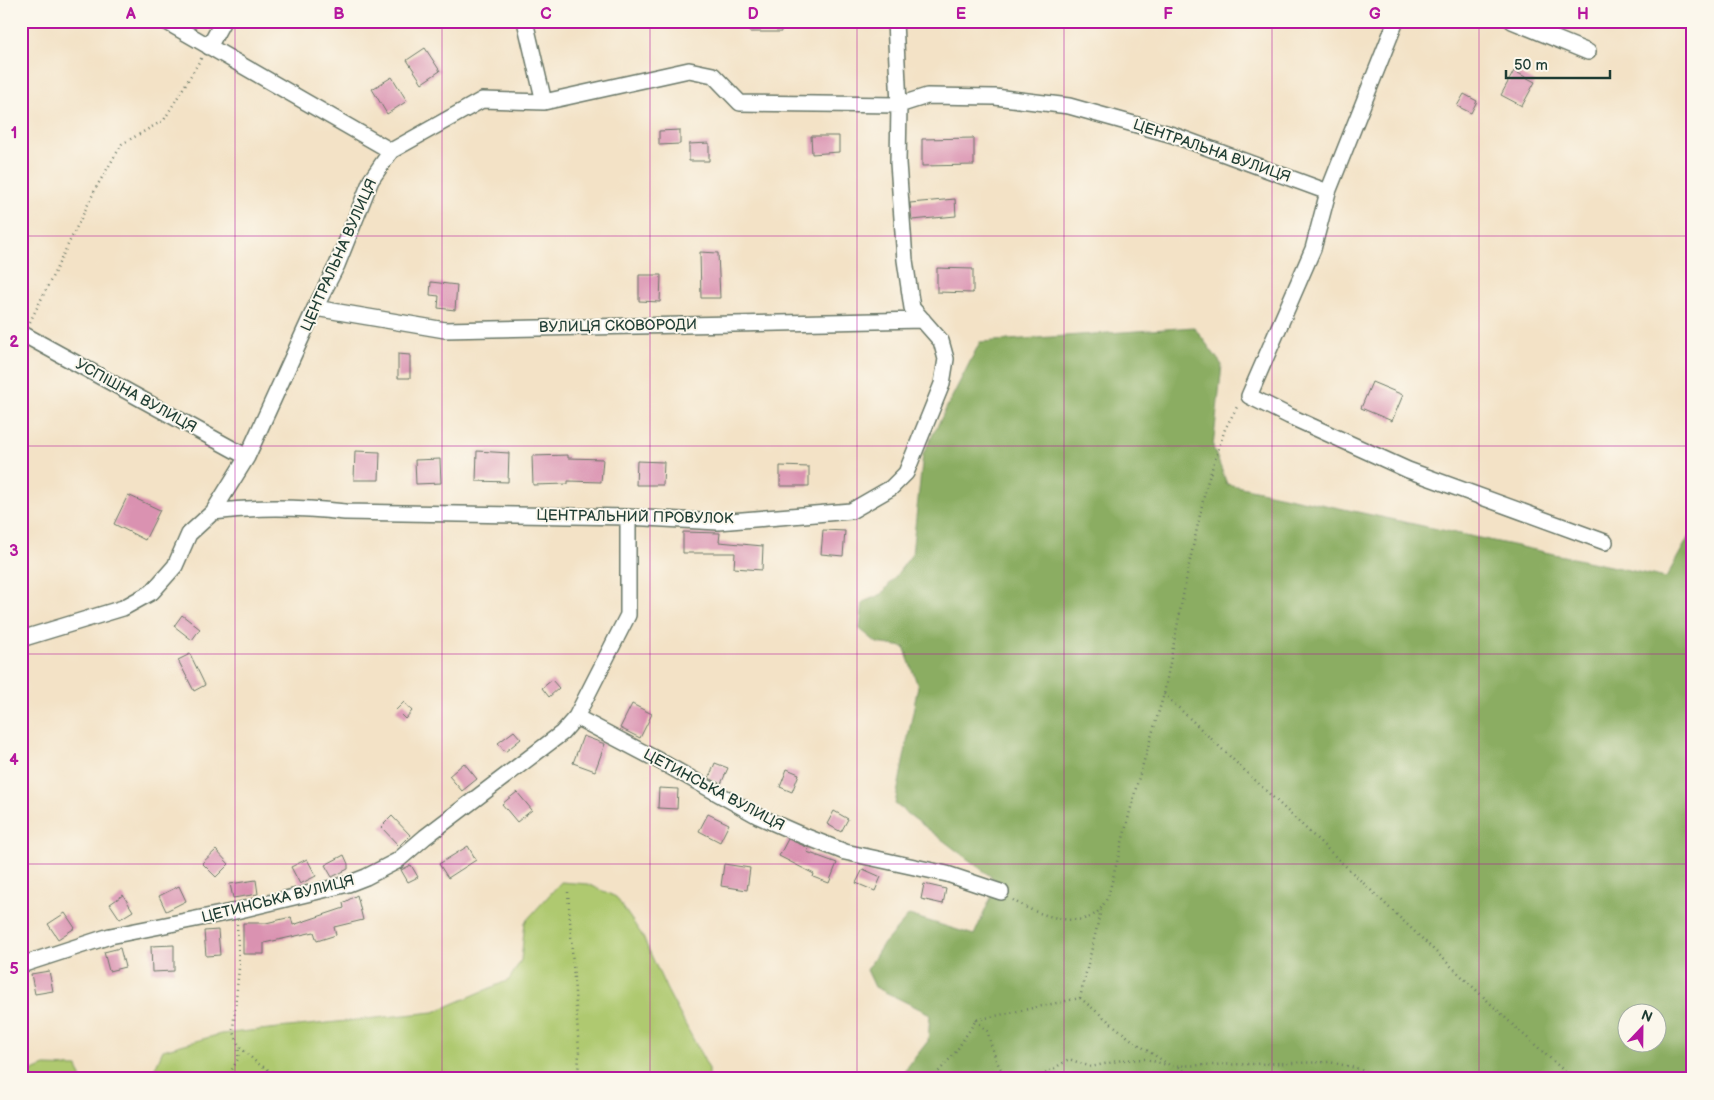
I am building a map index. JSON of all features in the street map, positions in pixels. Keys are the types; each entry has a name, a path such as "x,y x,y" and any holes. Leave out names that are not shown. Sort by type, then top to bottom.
{"street":[{"path":"165,21 391,151"},
{"path":"209,47 223,21"},
{"path":"525,21 544,102"},
{"name":"ЦЕНТРАЛЬНИЙ ПРОВУЛОК","path":"214,512 239,509 308,508 344,512 628,517 718,522 851,511 891,488 906,473 942,384 946,359 941,340 912,308 904,260 898,163 899,105 895,21"},
{"path":"1396,21 1328,192 1313,249 1249,396 1408,470 1605,542"},
{"path":"1512,21 1588,52"},
{"name":"ЦЕНТРАЛЬНА ВУЛИЦЯ","path":"21,639 123,608 152,592 175,566 189,534 214,512 247,457 315,308 337,265 371,180 391,151 482,100 544,102 689,70 713,75 740,103 899,105 927,96 995,97 1069,106 1173,135 1328,192"},
{"name":"ВУЛИЦЯ СКОВОРОДИ","path":"315,308 445,330 923,320"},
{"name":"УСПІШНА ВУЛИЦЯ","path":"22,339 247,457"},
{"name":"ЦЕТИНСЬКА ВУЛИЦЯ","path":"21,965 110,936 236,911 348,884 366,877 397,860 562,733 576,716 628,615 628,517"},
{"name":"ЦЕТИНСЬКА ВУЛИЦЯ","path":"576,716 758,816 799,834 845,852 947,874 1001,892"}],"path":[{"path":"22,339 97,186 122,144 164,120 209,47"},
{"path":"1080,998 1101,910 1108,897 1137,784 1164,694 1206,487 1225,429 1237,406 1249,396"},
{"path":"1164,694 1512,1024 1573,1079"},
{"path":"568,892 579,1050 578,1079"},
{"path":"1001,892 1018,904 1046,916 1074,920 1090,917 1101,910"},
{"path":"210,1079 230,1073 238,1060 239,1046 233,1029 239,968 236,911"},
{"path":"932,1079 955,1052 976,1020 1080,998"},
{"path":"1080,998 1133,1041 1171,1066"},
{"path":"976,1020 987,1031 996,1060 1006,1079"},
{"path":"239,1046 257,1063 284,1079"},
{"path":"1037,1079 1068,1059 1091,1067 1122,1060 1146,1059 1171,1066 1330,1062 1356,1068 1383,1079"},
{"path":"1178,1066 1195,1079"}],"green space":[{"path":"1194,327 1222,365 1213,447 1227,484 1666,578 1693,529 1693,1079 898,1079 928,1041 930,1014 875,987 867,970 881,947 909,915 974,935 998,882 895,804 918,686 904,647 877,643 860,629 863,602 882,594 912,554 923,454 980,342"},
{"path":"561,882 588,884 616,897 642,935 667,990 709,1069 709,1079 150,1079 163,1050 221,1034 434,1012 509,980 521,960 525,922"},
{"path":"45,1066 77,1067 82,1079 21,1079 21,1076"}],"building":[{"path":"749,21 780,21 781,32 749,32"},
{"path":"425,48 440,71 422,83 407,60"},
{"path":"1514,71 1535,82 1522,106 1501,95"},
{"path":"392,77 407,101 387,114 372,89"},
{"path":"1464,94 1477,101 1471,113 1457,106"},
{"path":"680,130 680,144 659,145 659,131"},
{"path":"811,136 839,136 839,152 812,154"},
{"path":"974,138 974,165 922,166 922,139"},
{"path":"709,143 709,161 689,161 689,144"},
{"path":"955,199 956,216 912,220 910,203"},
{"path":"700,252 718,253 720,298 701,298"},
{"path":"937,268 973,269 973,293 937,292"},
{"path":"639,275 661,275 660,302 639,301"},
{"path":"431,282 457,285 455,310 438,308 439,296 430,295"},
{"path":"398,354 410,355 410,378 398,378"},
{"path":"1372,382 1403,395 1392,421 1361,408"},
{"path":"355,451 380,452 379,480 354,480"},
{"path":"477,451 509,453 508,482 476,481"},
{"path":"568,455 568,458 603,459 601,482 568,481 568,484 533,485 532,456"},
{"path":"440,459 441,483 416,484 415,460"},
{"path":"637,461 664,462 663,485 636,485"},
{"path":"780,466 809,467 809,486 780,486"},
{"path":"128,495 160,510 145,540 114,524"},
{"path":"823,530 845,531 843,556 821,554"},
{"path":"683,532 720,533 719,542 763,546 762,570 734,568 735,553 683,553"},
{"path":"182,615 200,629 192,640 174,626"},
{"path":"190,654 205,685 194,691 178,660"},
{"path":"552,680 559,688 549,697 542,688"},
{"path":"404,702 412,711 405,719 396,710"},
{"path":"632,704 652,714 640,738 620,728"},
{"path":"514,731 521,739 505,752 498,743"},
{"path":"583,736 605,744 595,771 573,763"},
{"path":"464,763 477,779 462,791 449,776"},
{"path":"715,763 728,768 721,784 709,778"},
{"path":"787,769 799,774 792,792 780,787"},
{"path":"659,788 678,789 677,809 658,808"},
{"path":"517,792 532,810 517,822 502,804"},
{"path":"834,811 848,819 841,832 827,824"},
{"path":"708,814 729,824 720,842 699,831"},
{"path":"392,816 410,835 399,846 381,827"},
{"path":"788,839 809,848 807,852 837,863 829,883 813,877 814,874 779,856"},
{"path":"468,846 476,860 448,878 439,864"},
{"path":"216,850 229,864 216,877 202,863"},
{"path":"344,855 348,869 332,877 325,865"},
{"path":"307,859 316,876 300,884 291,867"},
{"path":"724,864 750,868 747,890 721,886"},
{"path":"411,865 418,877 408,882 401,870"},
{"path":"863,869 881,877 875,891 856,883"},
{"path":"256,880 258,894 233,898 230,884"},
{"path":"924,884 946,889 943,904 921,899"},
{"path":"179,886 186,901 166,911 159,896"},
{"path":"123,895 133,911 120,919 110,904"},
{"path":"357,895 363,920 334,927 336,935 317,941 314,932 264,943 264,954 243,954 243,923 266,923 291,917 293,925 344,908 343,903"},
{"path":"65,913 75,928 58,939 48,924"},
{"path":"218,930 220,955 206,956 204,931"},
{"path":"174,945 174,971 152,972 151,946"},
{"path":"120,948 125,967 109,971 104,952"},
{"path":"49,971 53,991 35,994 31,974"}]}
